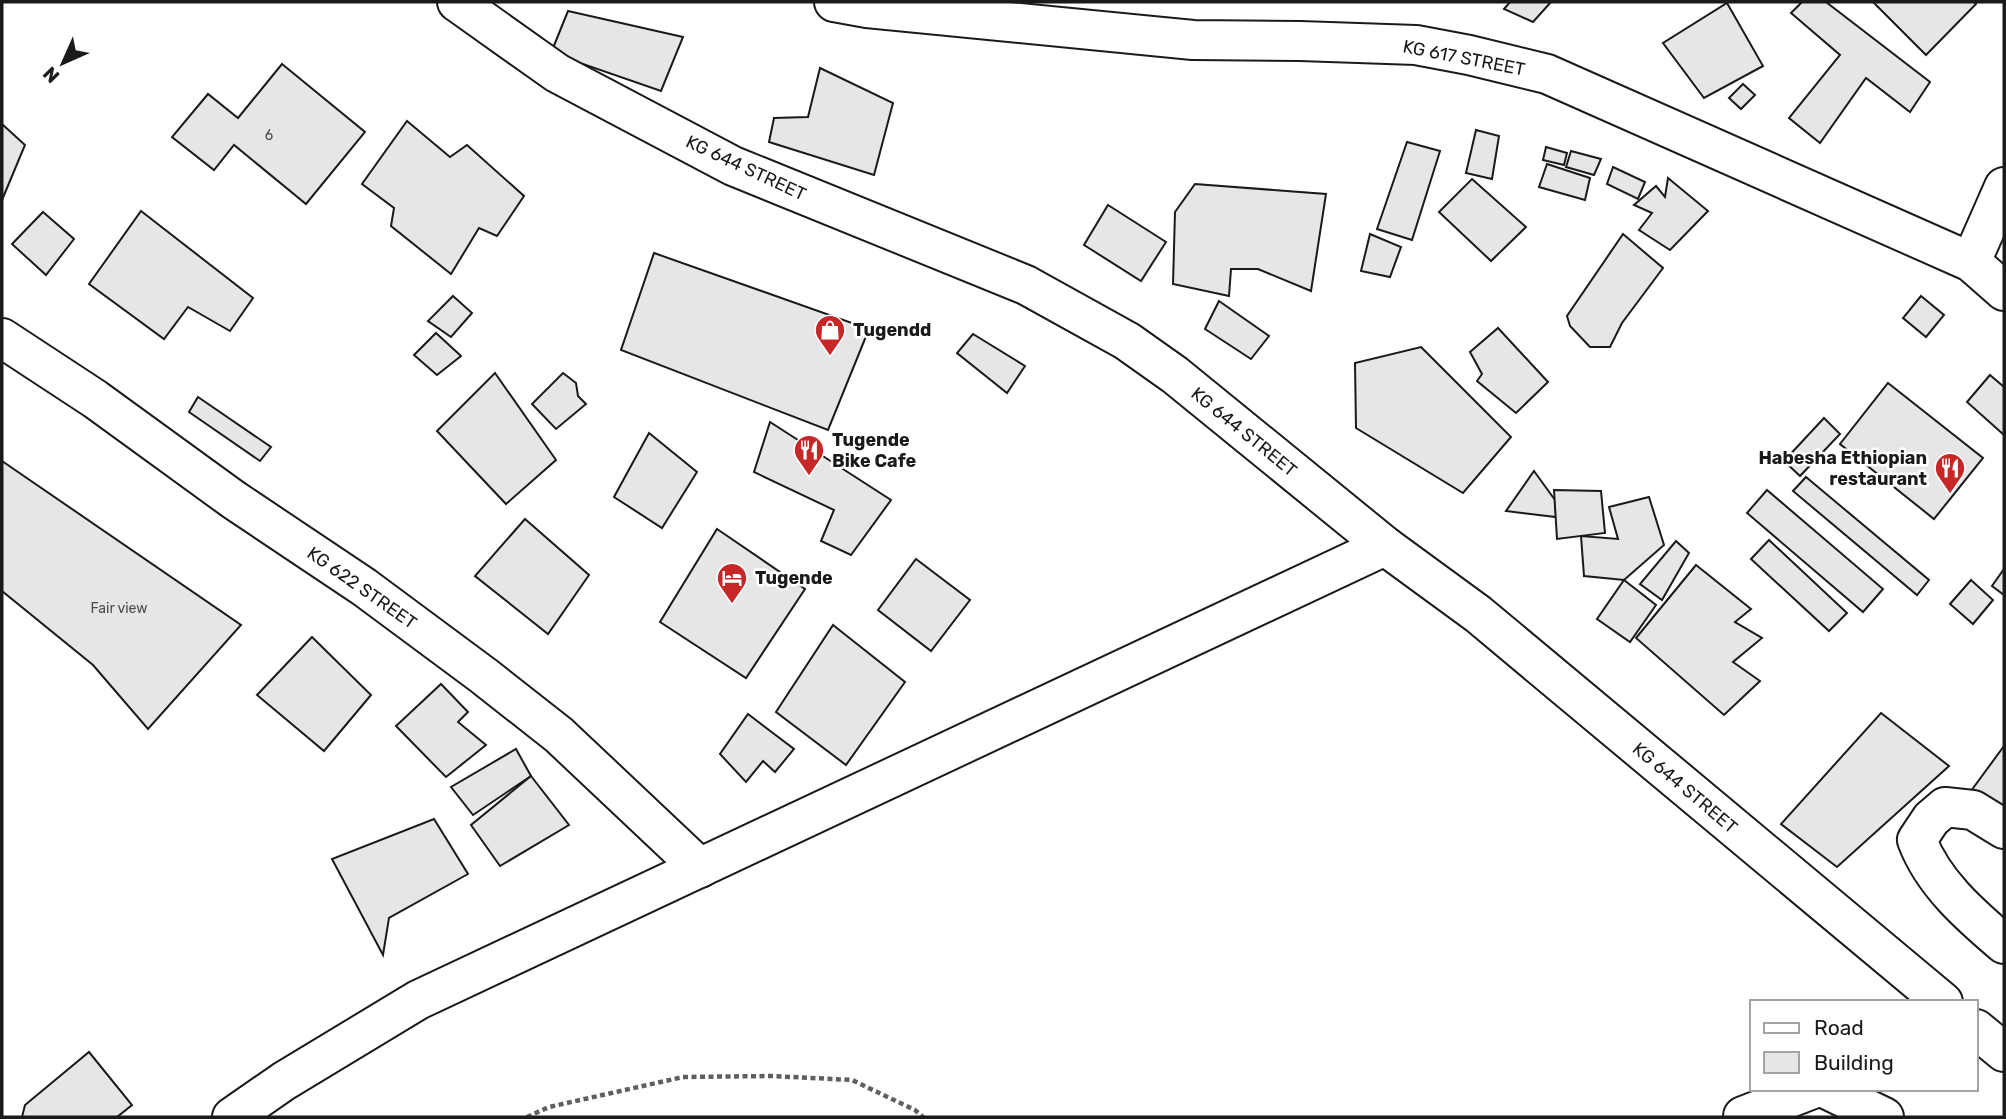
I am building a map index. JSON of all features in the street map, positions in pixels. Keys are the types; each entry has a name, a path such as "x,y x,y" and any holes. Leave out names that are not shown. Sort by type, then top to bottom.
{"main road":[{"name":"KG 644 STREET","path":"457,2 558,73 733,166 1026,285 1127,341 1175,375 1385,546 1478,614 1941,1000"},
{"name":"KG 617 STREET","path":"834,2 867,8 1192,40 1416,45 1469,54 1547,75 1971,262 2004,291"},
{"path":"1971,262 2004,187"},
{"name":"KG 622 STREET","path":"2,338 95,399 234,500 364,587 484,676 559,735 700,868"},
{"path":"232,1117 284,1081 418,1000 1385,546"},
{"path":"2004,829 1973,810 1945,807 1931,819 1917,840 1935,875 1953,896 2004,944"},
{"path":"1978,1031 2004,1052"},
{"path":"1743,1116 1808,1091"},
{"path":"1830,1091 1884,1117"}],"path":[{"path":"527,1117 550,1107 683,1077 772,1076 852,1080 915,1110 923,1117"}],"building":[{"path":"1510,2 1551,2 1533,22 1504,9"},
{"path":"1802,2 1826,2 1930,82 1910,112 1866,78 1820,143 1789,118 1840,55 1791,13"},
{"path":"1873,2 1974,2 1976,4 1926,55"},
{"path":"1727,3 1763,66 1704,98 1663,43"},
{"path":"568,11 683,37 661,91 551,53"},
{"path":"282,64 365,132 306,204 234,145 214,170 172,137 208,94 238,118"},
{"path":"820,68 893,103 874,175 769,142 774,118 808,117"},
{"path":"1743,84 1755,95 1741,109 1729,98"},
{"path":"407,121 450,157 467,145 524,196 497,236 479,228 451,274 391,226 394,208 362,184"},
{"path":"2,124 25,145 2,200"},
{"path":"1476,130 1499,136 1492,179 1466,173"},
{"path":"1407,142 1440,151 1412,240 1377,229"},
{"path":"1546,147 1567,153 1564,165 1543,160"},
{"path":"1571,151 1601,159 1594,175 1566,167"},
{"path":"1547,164 1590,178 1585,200 1539,187"},
{"path":"1613,167 1645,182 1638,199 1607,184"},
{"path":"1668,178 1708,211 1670,250 1639,230 1652,213 1634,205 1656,186 1665,197"},
{"path":"1472,179 1526,227 1491,261 1439,212"},
{"path":"1195,184 1326,194 1311,291 1258,269 1231,269 1229,296 1173,284 1175,212"},
{"path":"1108,205 1166,242 1141,281 1084,245"},
{"path":"141,211 253,298 230,331 188,307 164,339 89,284"},
{"path":"43,212 74,239 46,275 12,244"},
{"path":"1370,234 1401,247 1390,277 1361,271"},
{"path":"1623,234 1663,268 1622,323 1610,347 1590,347 1570,326 1567,316"},
{"path":"654,253 869,329 828,430 621,350"},
{"path":"453,296 472,313 451,337 428,321"},
{"path":"1921,296 1944,315 1926,337 1903,318"},
{"path":"1219,301 1269,336 1251,359 1205,329"},
{"path":"1498,328 1548,382 1516,413 1477,381 1482,374 1470,352"},
{"path":"436,333 461,356 437,375 414,355"},
{"path":"973,334 1025,366 1007,393 957,353"},
{"path":"1421,347 1511,437 1463,493 1356,428 1355,363"},
{"path":"495,373 556,460 506,504 437,431"},
{"path":"563,373 576,383 578,396 586,404 556,429 532,404"},
{"path":"1990,375 2004,387 2004,435 1967,402"},
{"path":"1888,383 1983,458 1934,519 1840,444"},
{"path":"198,397 271,447 260,461 189,412"},
{"path":"1824,418 1840,434 1800,476 1784,461"},
{"path":"770,422 891,500 851,555 821,541 834,510 754,472"},
{"path":"649,433 697,472 662,528 614,497"},
{"path":"2,461 241,625 148,729 93,665 2,591"},
{"path":"1534,471 1555,500 1556,517 1506,511"},
{"path":"1806,477 1929,580 1917,595 1793,491"},
{"path":"1554,490 1601,491 1605,533 1557,539"},
{"path":"1767,490 1883,589 1863,612 1747,513"},
{"path":"1649,497 1664,545 1624,580 1584,576 1581,536 1618,539 1609,507"},
{"path":"525,519 589,575 548,634 475,576"},
{"name":"Tugende","path":"717,529 805,589 746,678 660,622"},
{"path":"1769,540 1847,613 1829,631 1751,559"},
{"path":"1676,541 1689,553 1662,600 1640,584"},
{"path":"916,559 970,600 931,651 878,610"},
{"path":"1696,565 1751,609 1735,622 1762,638 1733,662 1760,681 1724,715 1636,638"},
{"path":"2004,569 2004,595 1992,586"},
{"path":"1624,580 1656,605 1630,642 1597,619"},
{"path":"1971,580 1993,600 1973,624 1950,604"},
{"path":"833,625 905,682 846,765 776,712"},
{"path":"312,637 371,695 324,751 257,695"},
{"path":"441,684 468,712 458,722 486,745 446,777 396,726"},
{"path":"1881,713 1949,766 1837,867 1781,824"},
{"path":"748,714 794,749 775,772 763,761 746,782 720,754"},
{"path":"2004,746 2004,825 1968,795"},
{"path":"516,749 531,776 473,815 451,787"},
{"path":"531,776 569,825 500,866 471,825"},
{"path":"434,819 468,874 389,918 383,955 332,859"},
{"path":"89,1052 132,1105 117,1117 22,1117 25,1105"}],"place":[{"name":"Tugendd","path":"830,357"},
{"name":"Tugende Bike Cafe","path":"809,477"},
{"name":"Habesha Ethiopian restaurant","path":"1950,495"},
{"name":"Tugende","path":"732,605"}]}
